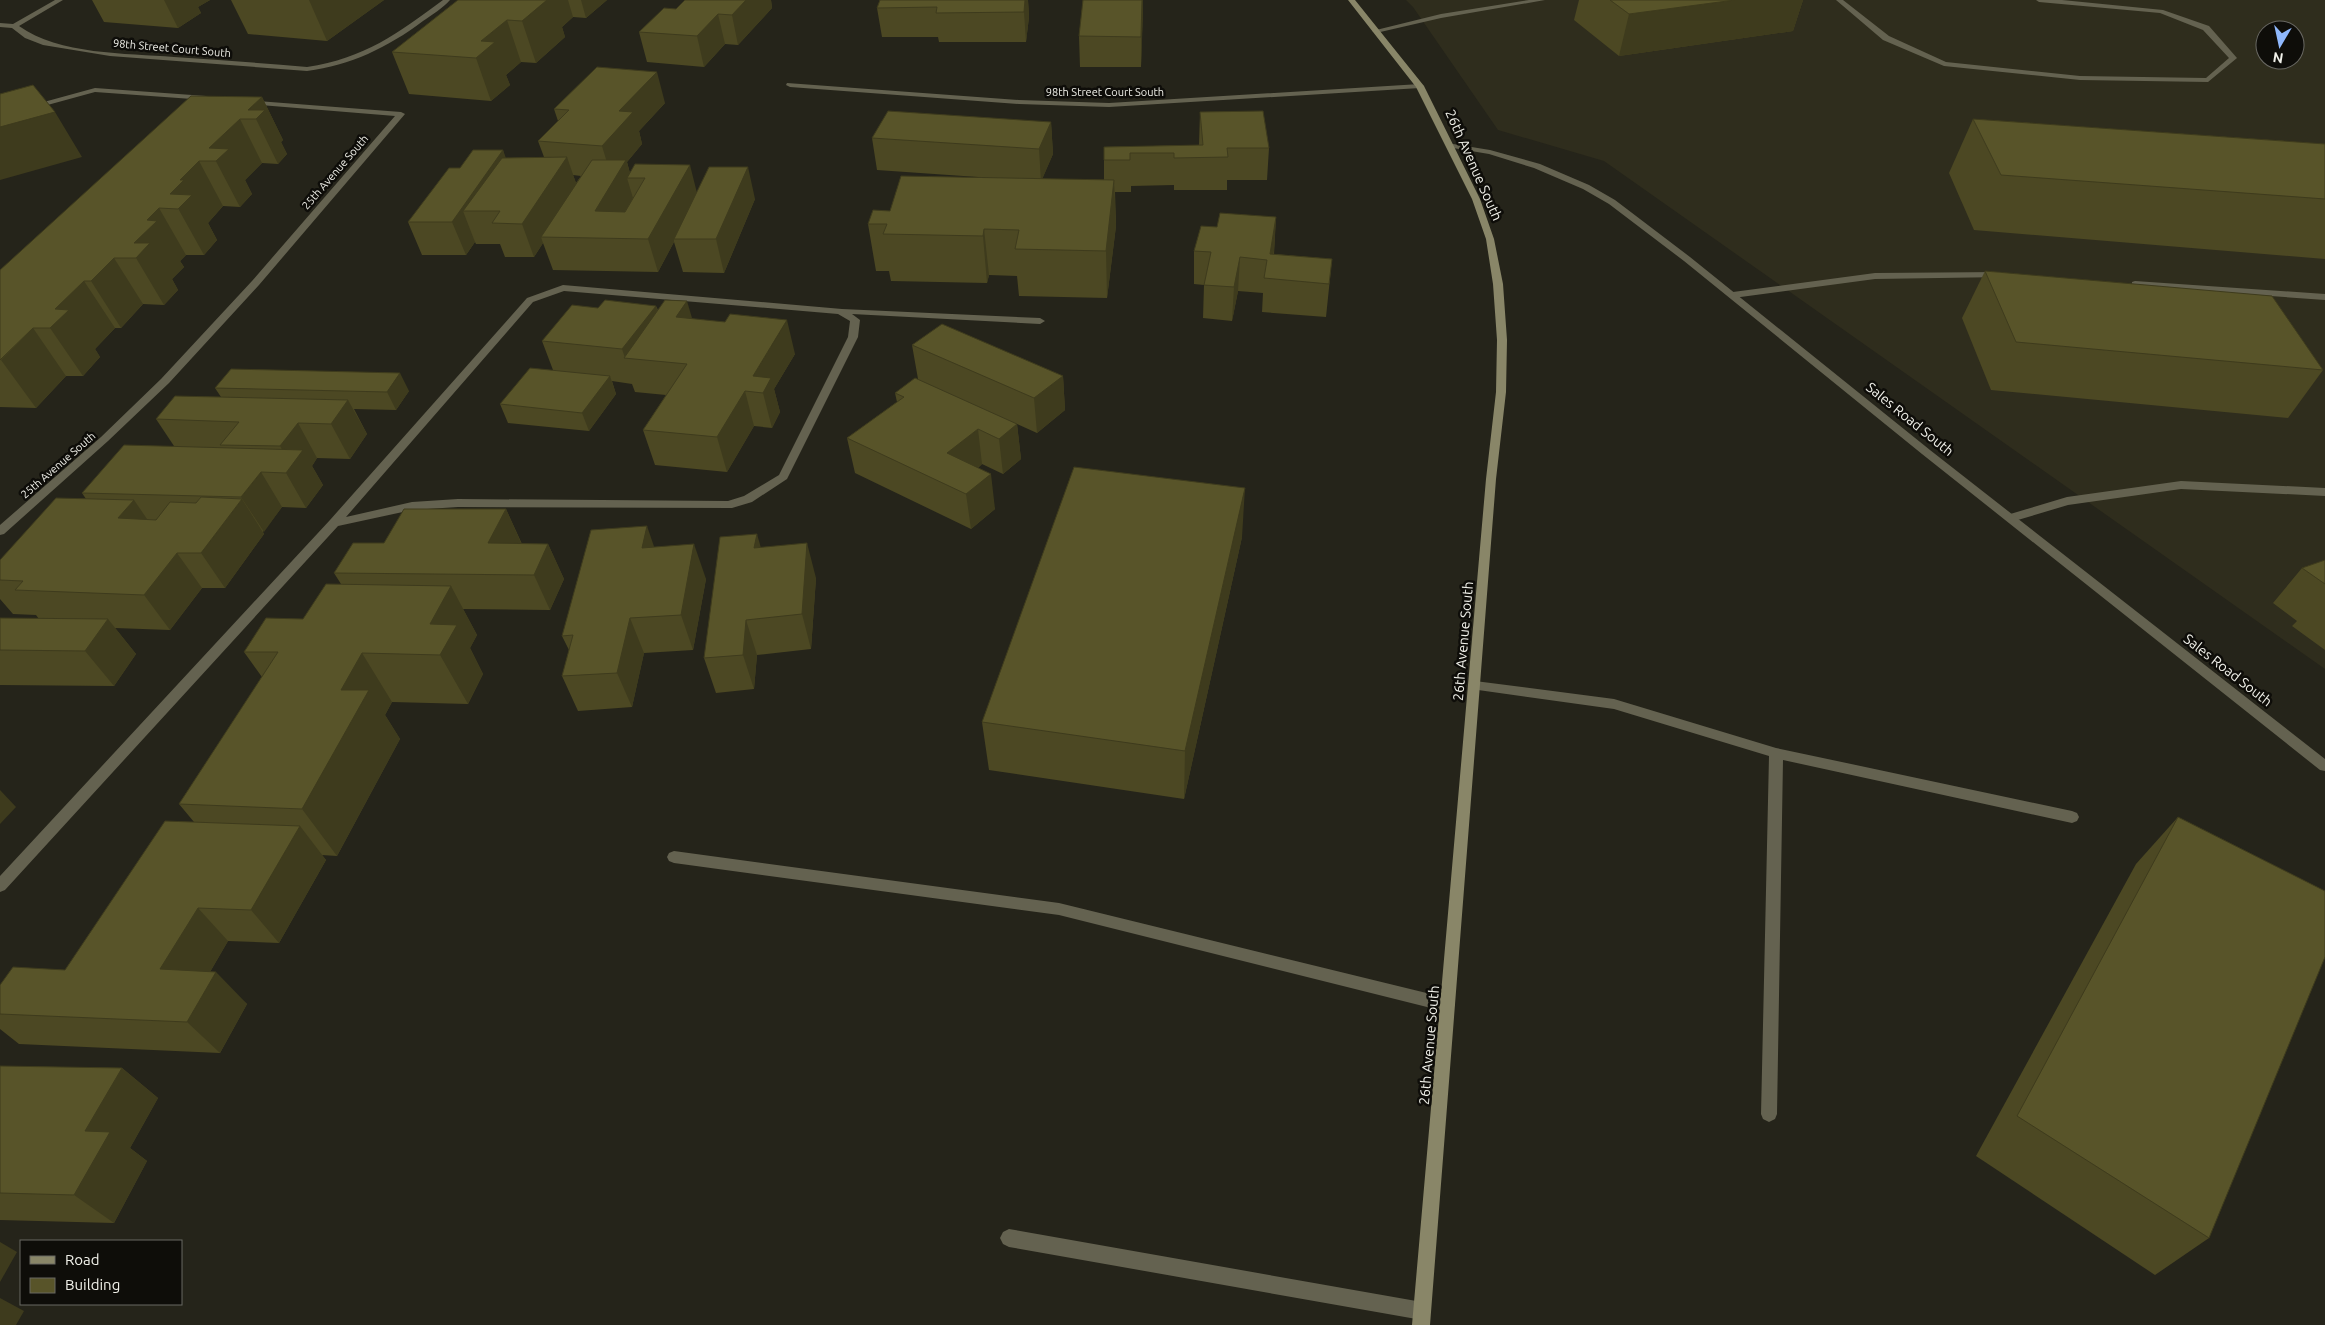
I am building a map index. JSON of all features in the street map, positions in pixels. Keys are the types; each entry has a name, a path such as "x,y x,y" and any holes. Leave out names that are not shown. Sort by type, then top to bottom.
{"street":[{"path":"14,26 60,0"},
{"name":"98th Street Court South","path":"0,25 14,26 28,36 46,43 110,54 283,68 314,68 348,62 391,41 447,0"},
{"name":"26th Avenue South","path":"1351,0 1420,86 1476,199 1490,239 1498,284 1502,340 1501,392 1491,479 1422,1318"},
{"path":"1376,31 1441,16 1542,0"},
{"path":"1839,0 1886,38 1944,64 2080,78 2208,80 2233,58 2206,28 2161,12 2039,0"},
{"name":"98th Street Court South","path":"790,85 1019,102 1110,105 1420,86"},
{"path":"0,116 95,90 214,99"},
{"name":"25th Avenue South","path":"0,531 98,446 165,380 213,330 401,114 233,101"},
{"name":"Sales Road South","path":"1450,145 1514,159 1559,175 1586,187 1612,202 1733,295 2325,766"},
{"path":"1733,295 1875,276 2014,276"},
{"path":"2121,283 2325,297"},
{"path":"0,886 334,523 530,300 563,288 840,311 1040,322"},
{"path":"334,523 412,506 728,505 748,499 783,477 853,337 855,320 840,311"},
{"path":"2011,518 2067,501 2181,485 2325,492"},
{"path":"1475,686 1614,704 1776,753 2072,817"},
{"path":"1769,1114 1776,753"},
{"path":"674,857 1059,910 1447,1005"},
{"path":"1009,1238 1422,1318"}],"shaded area":[{"path":"1406,0 2325,0 2325,669 1604,161 1498,130 1413,7"}],"building":[{"path":"458,0 547,0 522,21 507,20 481,41 495,42 476,58 392,52"},
{"path":"685,0 746,0 732,15 718,14 697,36 639,32 664,8 676,9"},
{"path":"880,0 1025,0 1024,12 936,13 937,7 877,8"},
{"path":"1083,0 1142,0 1141,37 1079,36"},
{"path":"1610,0 1735,0 1629,14"},
{"path":"597,67 657,72 619,111 633,112 602,146 538,141 569,110 554,109"},
{"path":"33,85 55,112 0,127 0,94"},
{"path":"191,96 262,97 248,110 265,110 256,119 240,119 209,148 229,149 216,161 199,161 180,180 184,180 170,194 192,195 178,209 159,208 147,220 157,221 134,243 150,243 136,258 114,258 91,281 84,281 55,309 69,310 50,328 33,328 0,360 0,270"},
{"path":"888,111 1051,122 1039,149 872,138"},
{"path":"1263,111 1269,148 1227,148 1228,157 1174,158 1174,153 1130,153 1130,160 1104,160 1104,147 1203,145 1200,112"},
{"path":"1973,119 2325,144 2325,199 2001,175"},
{"path":"473,150 503,150 452,222 408,222 449,168 460,168"},
{"path":"567,157 522,224 492,223 500,211 463,211 502,158"},
{"path":"592,160 626,160 595,211 625,212 645,178 627,178 635,164 690,165 648,239 541,237"},
{"path":"709,167 748,167 716,239 674,239"},
{"path":"901,176 1114,180 1106,251 1015,249 1019,230 984,229 983,236 883,234 887,224 868,224 873,210 890,211"},
{"path":"1220,213 1276,217 1270,254 1332,259 1329,284 1264,278 1267,260 1240,257 1234,287 1204,285 1211,252 1194,251 1201,226 1217,227"},
{"path":"1985,271 2272,296 2323,370 2016,342"},
{"path":"605,300 656,306 622,349 542,341 572,305 598,308"},
{"path":"665,300 687,301 676,317 725,322 730,314 787,320 753,376 771,378 763,393 745,391 717,437 643,430 687,364 624,358"},
{"path":"942,324 1063,376 1034,398 912,345"},
{"path":"530,368 610,376 582,413 500,404"},
{"path":"231,369 400,373 387,392 215,388"},
{"path":"915,378 1017,424 999,439 978,429 947,453 991,474 966,494 847,438 904,397 895,393"},
{"path":"175,396 348,400 331,424 298,423 280,446 220,445 239,422 156,419"},
{"path":"124,445 303,450 286,473 261,472 241,497 82,493"},
{"path":"1074,467 1245,488 1185,751 982,722"},
{"path":"201,497 242,499 201,553 177,553 144,595 15,590 23,581 0,580 0,560 56,498 134,500 118,518 156,520 170,502 196,503"},
{"path":"404,509 506,509 488,543 548,544 534,575 334,573 353,543 384,543"},
{"path":"647,526 642,548 694,544 681,615 630,618 617,673 562,676 573,635 562,636 591,530"},
{"path":"757,534 754,548 807,543 802,614 746,620 743,655 704,658 720,537"},
{"path":"2325,560 2325,584 2302,568"},
{"path":"326,584 451,586 430,624 457,625 440,655 362,653 341,690 369,690 302,809 179,804 278,652 244,652 266,618 303,619"},
{"path":"0,618 108,619 85,651 0,650"},
{"path":"2178,817 2325,891 2325,957 2209,1238 2017,1116"},
{"path":"165,821 300,826 251,910 198,908 160,969 216,972 187,1022 0,1014 0,985 13,967 65,970"},
{"path":"0,1066 122,1068 85,1131 110,1132 74,1195 0,1193"}]}
